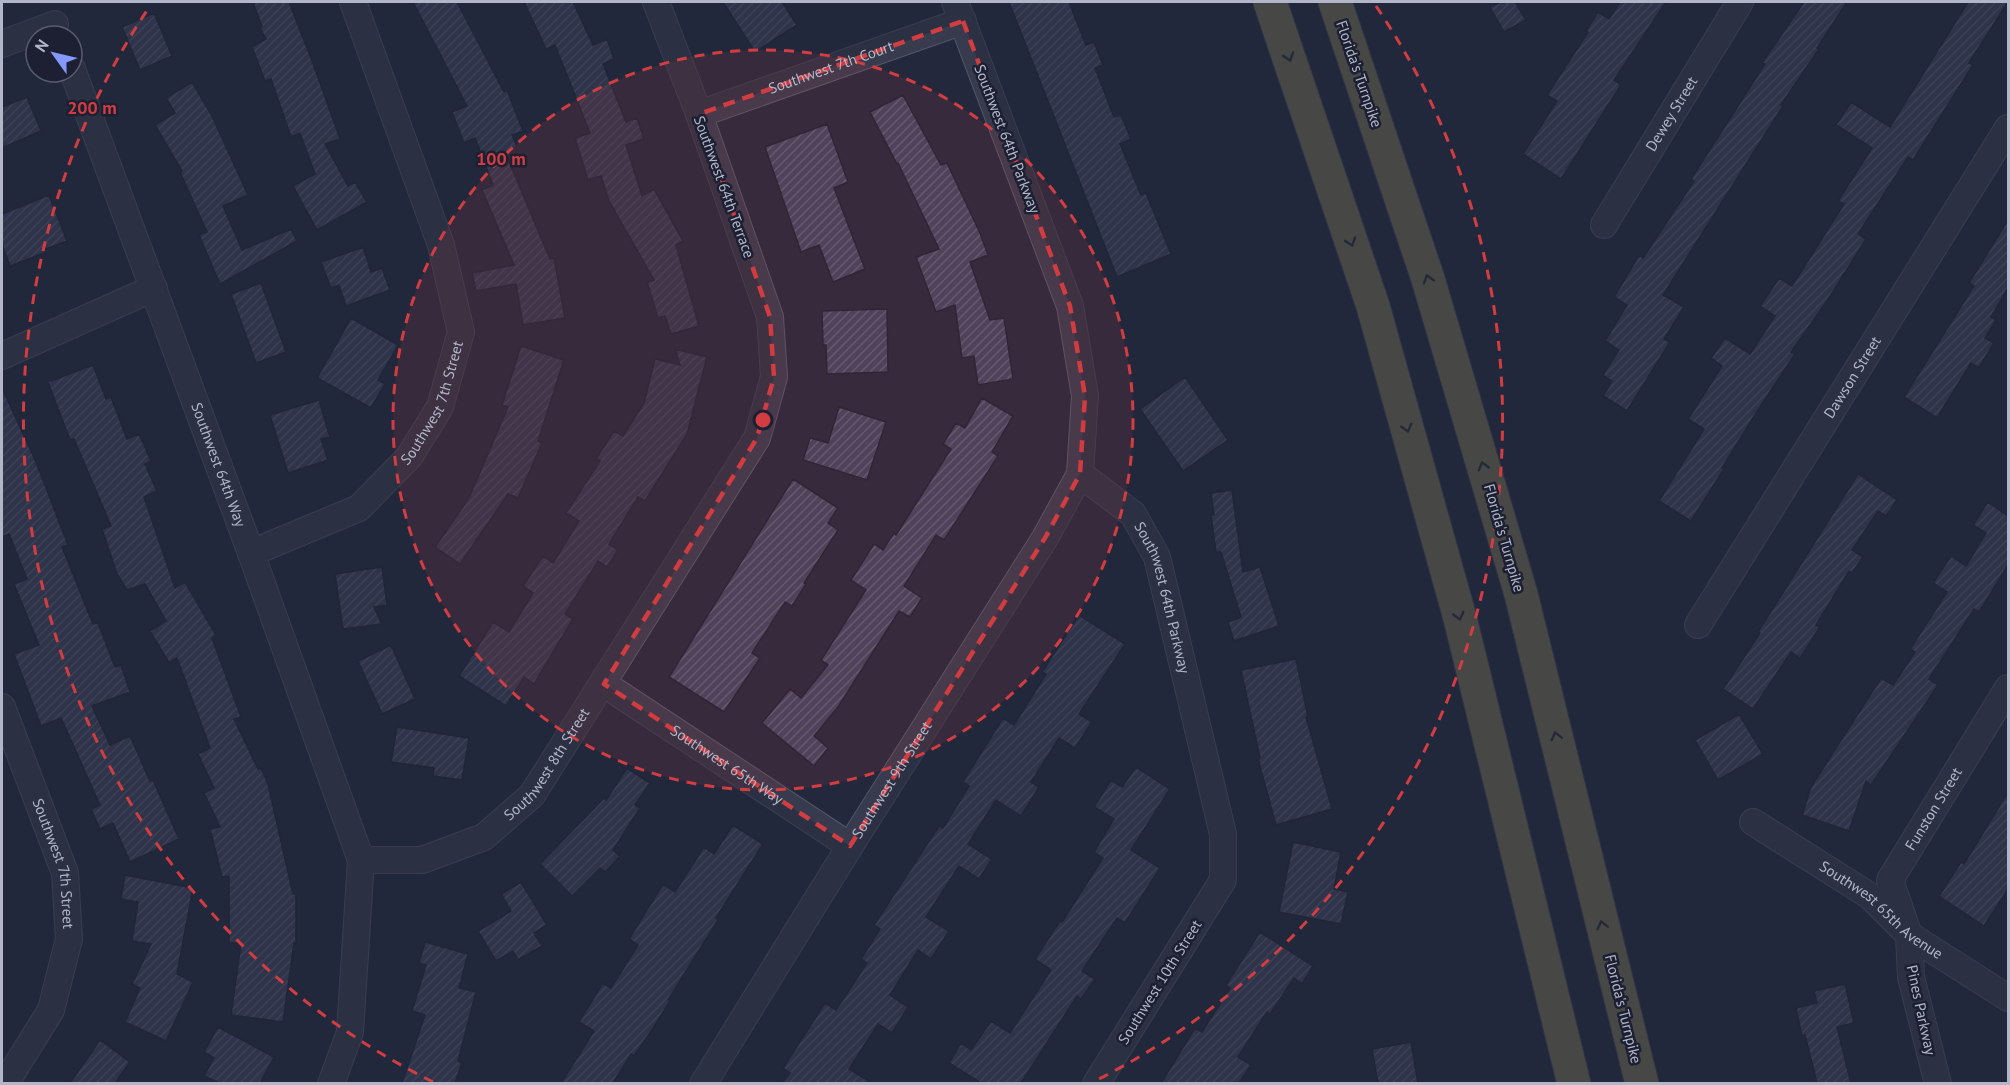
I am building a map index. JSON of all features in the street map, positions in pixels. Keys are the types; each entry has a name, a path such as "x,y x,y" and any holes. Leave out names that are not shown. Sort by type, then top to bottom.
{"highway":[{"path":"1270,2 1379,328 1460,618 1574,1083"},
{"name":"Florida's Turnpike","path":"1335,2 1428,279 1521,594 1642,1083"}],"street":[{"name":"Southwest 7th Street","path":"251,553 359,508 409,457 440,407 461,332 441,245 353,2"},
{"name":"Southwest 64th Terrace","path":"656,2 699,114 770,316 774,377"},
{"name":"Dewey Street","path":"1604,225 1740,2"},
{"name":"Southwest 7th Court","path":"699,114 959,11"},
{"name":"Southwest 64th Parkway","path":"959,11 1070,306 1085,396 1080,474 1133,514 1157,557 1223,834 1223,880"},
{"path":"2,44 54,20"},
{"name":"Southwest 64th Way","path":"78,84 251,553 361,860"},
{"name":"Dawson Street","path":"1698,625 2008,128"},
{"path":"2,356 154,288"},
{"name":"Southwest 8th Street","path":"361,860 422,860 484,837 532,795 758,438 774,377"},
{"name":"Southwest 9th Street","path":"703,1083 850,846 1046,538 1080,474"},
{"name":"Southwest 65th Way","path":"604,684 850,846"},
{"name":"Funston Street","path":"1909,935 1890,880 2008,688"},
{"name":"Southwest 7th Street","path":"3,716 65,873 69,939 51,1010 5,1083"},
{"name":"Southwest 65th Avenue","path":"1753,822 1870,896 1909,935 2008,998"},
{"path":"331,1083 350,1032 361,860"},
{"name":"Southwest 10th Street","path":"1096,1083 1223,880"},
{"name":"Pines Parkway","path":"1909,935 1911,977 1938,1083"}],"highlighted area":[{"path":"963,21 1070,306 1085,396 1080,474 1045,538 850,846 604,684 757,438 774,377 770,317 699,114"}],"building":[{"path":"253,2 289,2 340,139 325,144 348,186 355,182 367,202 317,230 293,186 315,174 300,133 291,137 271,79 265,81 252,47 266,39 260,28 262,27"},
{"path":"413,2 457,2 504,92 507,90 523,131 512,135 517,147 505,152 550,259 554,258 565,318 523,325 516,284 476,291 472,273 514,265 482,190 493,185 475,138 464,143 452,112 467,106"},
{"path":"524,2 573,2 593,45 607,39 614,59 603,64 626,122 637,118 644,139 626,145 642,196 654,189 683,241 676,245 699,326 671,334 665,316 658,318 647,282 654,280 609,201 601,176 588,180 575,138 590,133 555,45 546,49"},
{"path":"723,2 782,2 797,25 755,52"},
{"path":"1009,2 1069,2 1086,45 1094,42 1103,65 1095,68 1114,117 1121,115 1131,139 1120,144 1141,195 1146,193 1171,254 1117,277"},
{"path":"1501,2 1515,2 1526,20 1504,32 1490,7"},
{"path":"1620,2 1666,2 1614,80 1621,85 1561,179 1523,154 1557,101 1547,95 1588,32 1586,31 1598,12 1609,19"},
{"path":"1804,2 1847,2 1663,295 1684,307 1664,339 1670,342 1627,411 1603,396 1612,381 1603,375 1619,350 1605,341 1627,305 1614,297 1639,255 1643,258 1694,181 1691,179 1765,64 1762,63"},
{"path":"1968,2 2008,2 1969,63 1973,65 1913,160 1908,157 1858,234 1866,239 1791,352 1795,354 1758,410 1691,521 1659,501 1704,429 1688,419 1722,366 1711,358 1725,338 1750,354 1775,316 1760,306 1779,278 1792,286 1844,204 1838,201 1872,148 1836,125 1851,102 1890,127"},
{"path":"154,13 172,56 140,70 122,27"},
{"path":"192,82 211,114 248,195 223,206 242,250 291,229 297,241 220,284 199,235 207,232 180,172 182,171 155,125 175,113 166,98"},
{"path":"903,95 941,165 947,163 980,233 988,255 970,262 990,320 1004,318 1013,379 978,385 974,356 962,358 955,305 936,312 916,257 939,249 898,163 870,112"},
{"path":"27,97 41,131 2,148 2,107"},
{"path":"827,124 848,182 834,188 865,269 833,282 819,245 801,252 765,147"},
{"path":"49,195 67,241 10,266 2,244 2,214"},
{"path":"2008,220 2008,288 1991,317 1996,320 1985,338 1994,343 1979,368 1971,363 1937,418 1904,397 1974,286 1969,283"},
{"path":"363,247 371,272 382,268 390,290 346,306 339,285 331,288 321,262"},
{"path":"261,283 286,352 256,363 231,294"},
{"path":"887,309 888,372 827,374 822,311"},
{"path":"351,318 398,345 378,380 385,384 371,408 317,378"},
{"path":"521,346 564,360 538,441 542,443 518,498 508,494 460,564 435,547 469,498 508,407 502,405"},
{"path":"675,349 707,357 687,434 645,501 638,497 609,544 618,550 607,567 598,561 565,614 573,619 534,684 524,677 506,706 459,676 493,622 509,632 533,593 523,586 543,556 553,563 579,521 566,513 600,461 596,459 614,431 623,436 644,403 655,359 680,365"},
{"path":"93,365 106,399 111,397 127,439 139,434 151,461 145,464 157,491 144,497 175,588 185,582 216,635 212,638 241,717 234,719 258,769 261,768 268,784 293,894 296,894 296,943 294,943 283,1022 231,1015 241,943 229,943 229,876 222,877 210,829 220,827 204,793 214,788 198,754 210,748 177,658 169,663 150,631 166,621 145,584 127,590 117,574 102,529 111,526 74,439 70,440 48,382"},
{"path":"1185,377 1228,440 1183,471 1140,409"},
{"path":"2,388 36,462 68,545 62,547 93,624 98,623 115,667 121,665 130,692 92,706 110,745 130,736 150,781 153,780 179,839 130,862 113,823 100,829 91,809 100,805 61,718 41,726 14,654 39,645 14,584 27,579 9,534 2,537"},
{"path":"982,398 1013,416 992,452 998,456 944,540 936,535 904,586 922,598 910,617 899,611 838,707 814,736 828,748 814,766 762,723 790,689 801,698 828,665 821,660 866,590 851,580 874,544 883,550 894,533 896,535 951,449 943,444 956,423 965,428"},
{"path":"319,400 330,437 321,439 328,460 288,473 270,415"},
{"path":"839,407 886,422 867,480 803,460 810,438 828,443"},
{"path":"1858,474 1897,500 1886,516 1878,511 1852,550 1863,557 1852,573 1849,571 1816,625 1820,627 1800,658 1791,652 1753,709 1723,689"},
{"path":"793,479 838,508 828,523 838,530 792,606 785,602 752,653 760,658 724,712 669,677"},
{"path":"1232,490 1243,572 1260,567 1279,626 1234,641 1228,622 1241,617 1221,552 1216,552 1211,515 1214,515 1211,493"},
{"path":"1988,502 2008,516 2008,565 1979,612 1974,609 1929,679 1938,685 1871,785 1866,781 1849,831 1802,815 1811,787 1881,678 1893,685 1915,652 1910,649 1947,592 1933,583 1951,556 1966,566 1986,533 1973,525"},
{"path":"382,567 387,605 374,607 382,624 343,629 335,574"},
{"path":"1079,615 1125,644 1079,714 1092,722 1075,748 1059,738 1031,782 1039,787 1021,816 996,800 968,844 992,859 979,879 959,866 926,917 949,931 931,959 918,950 890,995 908,1007 892,1033 878,1024 849,1069 872,1083 782,1083 790,1073 783,1068 825,1003 836,1010 867,963 861,959 880,929 874,925 939,826 943,828 969,786 963,782 1003,718 1014,725 1046,674 1042,672"},
{"path":"391,645 415,699 382,714 358,661"},
{"path":"1296,659 1308,717 1306,717 1332,809 1276,825 1258,759 1260,758 1241,670"},
{"path":"1739,714 1763,754 1718,780 1695,740"},
{"path":"397,727 469,738 462,780 433,776 434,768 391,762"},
{"path":"1136,767 1170,789 1131,850 1160,868 1125,923 1117,918 1082,971 1095,979 1081,999 1077,996 1021,1083 981,1083 949,1063 961,1043 971,1050 991,1021 1010,1033 1051,970 1035,959 1103,858 1094,852 1114,819 1094,807 1111,780 1122,787"},
{"path":"627,768 650,783 635,805 640,808 613,850 620,856 605,872 600,868 572,896 540,864 604,798 606,800"},
{"path":"2008,792 2008,889 1984,926 1939,896 1961,862 1964,864"},
{"path":"733,825 763,844 716,918 718,920 652,1030 634,1056 631,1054 613,1083 561,1083 594,1031 579,1022 603,983 611,988 638,945 629,939 663,884 675,892 704,847 714,854"},
{"path":"1293,842 1341,852 1334,889 1348,892 1341,924 1279,912"},
{"path":"125,875 193,888 177,974 193,982 166,1041 125,1022 140,988 132,984 151,944 132,941 138,902 121,899"},
{"path":"521,882 547,925 534,933 542,946 518,960 513,951 496,961 478,931 511,911 501,894"},
{"path":"1260,932 1313,966 1302,984 1294,978 1270,1014 1267,1012 1238,1057 1251,1065 1239,1083 1161,1083 1195,1028 1202,1032 1230,988 1226,985"},
{"path":"425,942 468,954 459,988 476,992 458,1061 462,1063 455,1083 402,1083 425,1015 412,1011 426,965 419,963"},
{"path":"1845,984 1854,1023 1837,1027 1851,1083 1817,1083 1796,1008 1817,1003 1814,991"},
{"path":"218,1027 274,1057 260,1083 219,1083 204,1076 214,1058 204,1052"},
{"path":"100,1040 130,1062 115,1083 70,1083"},
{"path":"1411,1042 1418,1083 1378,1083 1372,1049"}]}
